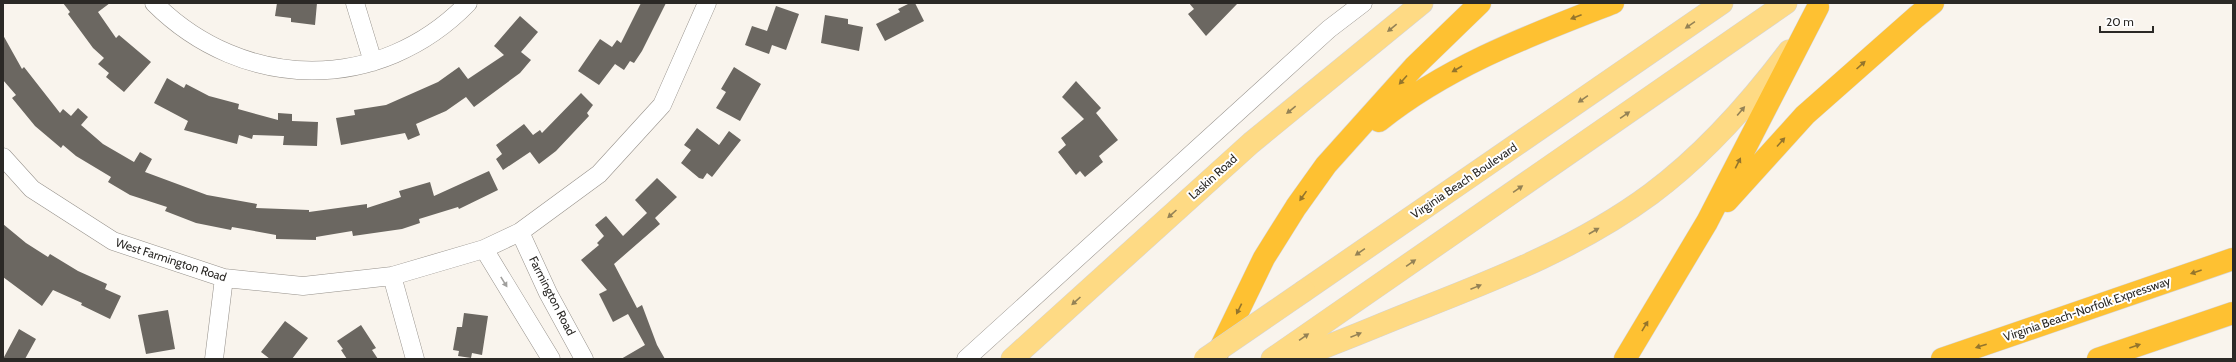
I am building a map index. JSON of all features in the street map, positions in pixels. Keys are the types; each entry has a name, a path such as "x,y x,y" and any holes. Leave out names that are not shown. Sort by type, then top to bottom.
{"highway":[{"path":"1215,359 1264,258 1296,207 1326,165 1414,68 1480,3"},
{"path":"1326,165 1398,106 1462,66 1523,38 1613,3"},
{"path":"1707,222 1805,115 1916,16 1934,3"},
{"path":"1625,359 1707,222 1819,5"},
{"name":"Virginia Beach-Norfolk Expressway","path":"1942,359 2233,259"},
{"path":"2098,359 2233,313"}],"main road":[{"name":"Laskin Road","path":"1012,359 1251,143 1422,3"},
{"name":"Virginia Beach Boulevard","path":"1205,359 1722,3"},
{"path":"1272,359 1786,3"},
{"path":"1293,359 1518,270 1573,243 1616,218 1652,193 1694,159 1733,121 1792,47 1819,5"}],"street":[{"path":"154,3 186,30 212,46 253,62 296,70 328,71 373,62 404,51 434,33 453,18 468,3"},
{"path":"355,3 373,62"},
{"name":"West Farmington Road","path":"3,157 32,189 113,241 224,278 303,286 392,276 484,249 520,232 599,174 662,105 707,3"},
{"path":"966,359 1329,29 1363,3"},
{"name":"Farmington Road","path":"520,232 548,293 584,359"},
{"path":"484,249 551,359"},
{"path":"392,276 415,359"},
{"path":"214,359 224,278"}],"building":[{"path":"63,3 110,3 98,12 116,38 119,35 151,62 124,92 106,77 109,73 98,64 104,58 93,48 68,14 70,12"},
{"path":"277,3 317,3 315,25 291,22 291,18 275,16"},
{"path":"641,3 666,3 642,51 634,63 630,61 624,70 615,64 599,85 578,71 600,39 612,47 617,40 621,43"},
{"path":"910,3 915,3 924,21 885,41 876,24 900,12 898,9"},
{"path":"1189,3 1238,3 1206,36 1188,14 1194,9"},
{"path":"776,6 799,14 786,50 772,45 769,54 745,45 752,26 767,31"},
{"path":"825,15 848,19 848,24 863,27 859,51 821,43"},
{"path":"520,16 538,32 521,52 531,60 520,73 474,107 466,97 446,111 416,124 420,135 408,140 405,133 341,145 336,118 355,115 354,110 386,105 438,82 459,67 468,79 504,55 494,46"},
{"path":"3,35 22,69 24,67 60,113 63,109 71,116 78,108 88,117 81,125 103,144 134,162 140,152 152,159 145,172 207,195 257,204 256,208 309,210 309,212 367,204 367,208 401,197 399,191 430,182 434,196 489,171 498,190 459,209 458,207 419,219 420,223 402,229 353,236 352,231 316,237 316,240 276,239 276,235 232,227 231,230 196,223 165,211 167,207 130,195 108,182 111,177 76,156 63,145 61,148 35,126 12,98 16,95 3,80"},
{"path":"734,67 761,84 740,121 716,108 726,92 721,89"},
{"path":"167,78 184,88 186,84 209,96 239,104 238,109 278,120 278,113 292,114 292,121 318,122 317,146 283,145 284,136 253,135 252,139 239,135 237,144 184,130 188,121 154,103"},
{"path":"1076,81 1101,108 1096,113 1118,140 1099,156 1103,162 1085,177 1080,171 1076,175 1058,152 1066,145 1061,138 1084,119 1062,97"},
{"path":"581,93 593,105 587,113 589,116 556,151 539,164 530,152 503,170 496,159 502,154 496,145 524,124 533,135 540,130 542,133"},
{"path":"697,128 719,145 729,131 741,140 712,177 707,173 703,179 699,178 681,163 691,150 684,145"},
{"path":"657,178 677,197 655,218 660,224 614,264 637,308 642,305 657,345 665,359 621,359 645,345 628,314 613,322 599,294 607,290 581,260 599,245 597,243 604,236 595,225 606,216 623,236 647,213 635,200"},
{"path":"3,224 26,243 48,257 50,254 78,271 107,284 105,289 121,296 110,319 81,305 82,303 53,290 42,306 3,277"},
{"path":"168,310 175,349 146,354 138,315"},
{"path":"464,313 488,316 482,355 472,353 471,358 458,356 459,351 453,350 457,327 462,327"},
{"path":"285,321 308,338 292,359 270,359 261,352"},
{"path":"361,325 376,348 372,350 378,359 347,359 341,350 343,349 337,341"},
{"path":"19,329 36,339 25,359 3,359"}]}
